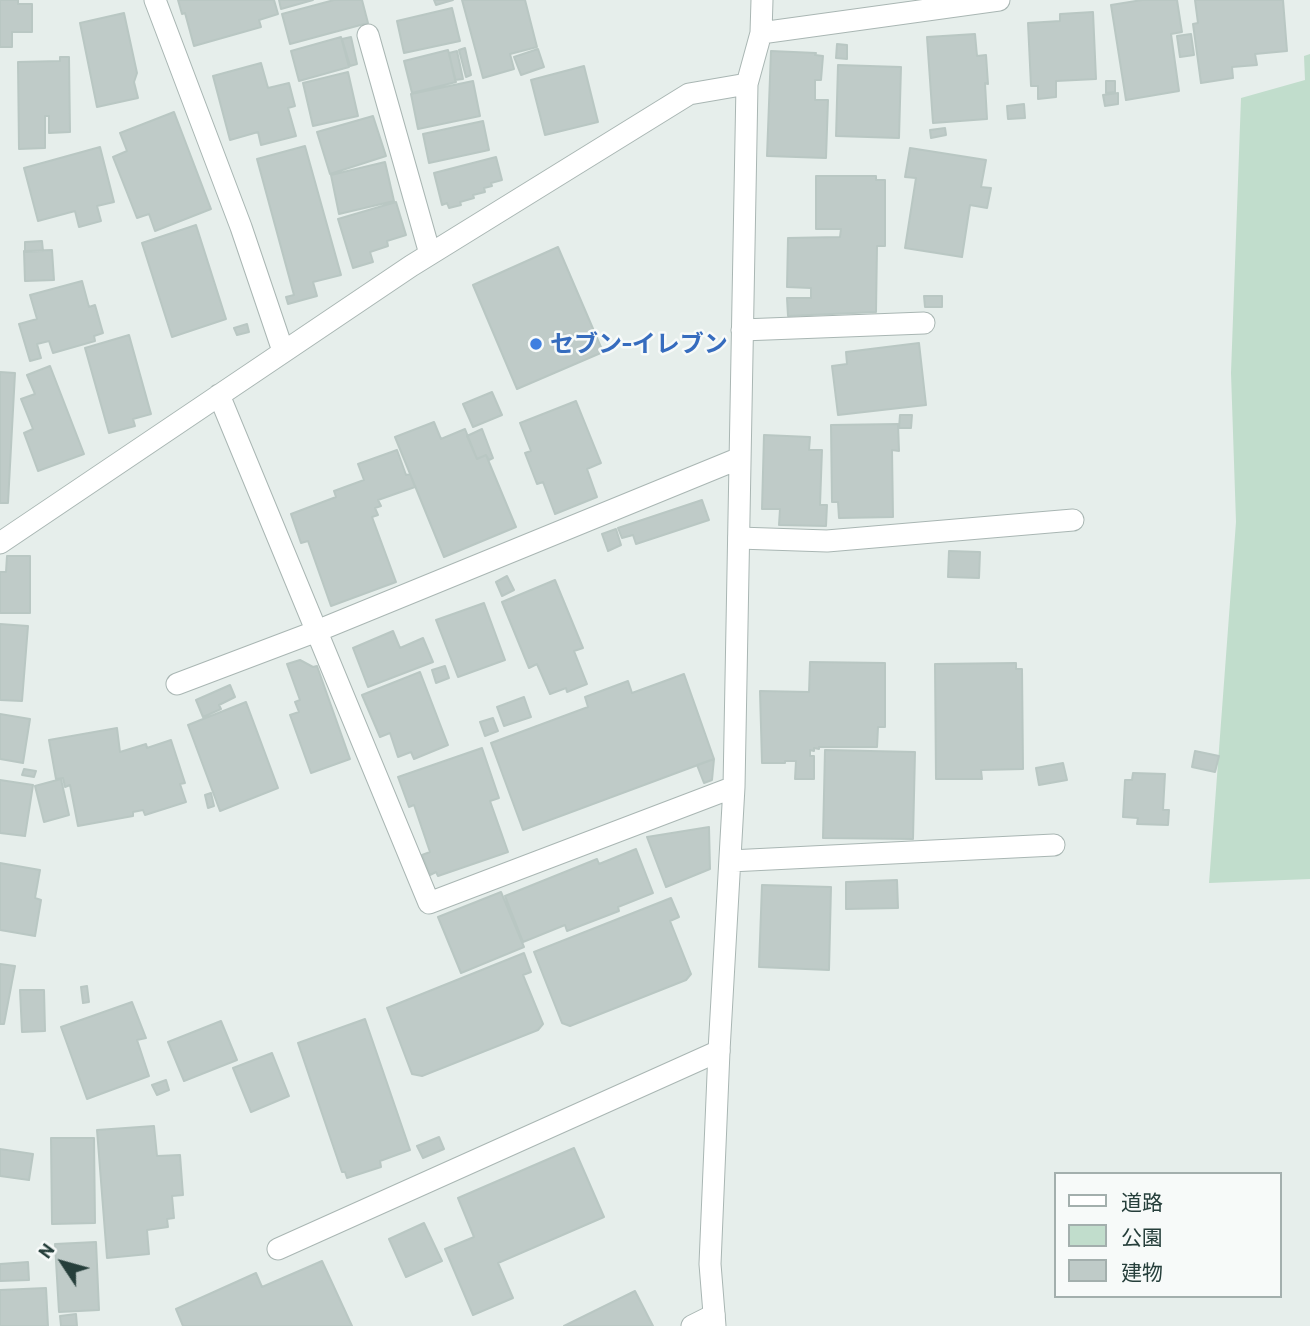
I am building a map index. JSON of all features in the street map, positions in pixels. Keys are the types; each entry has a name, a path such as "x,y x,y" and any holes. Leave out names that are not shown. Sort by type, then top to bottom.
{"street":[{"path":"155,0 241,227 283,351"},
{"path":"692,1326 715,1320 710,1264 734,787 747,83 761,33 762,0"},
{"path":"761,33 999,0"},
{"path":"368,35 430,254"},
{"path":"0,542 430,254 689,94 747,83"},
{"path":"742,330 924,323"},
{"path":"219,395 429,903 734,787"},
{"path":"177,684 317,631 740,458"},
{"path":"739,538 827,541 1073,520"},
{"path":"730,862 1054,845"},
{"path":"278,1249 719,1051"}],"green space":[{"path":"1310,54 1310,879 1209,883 1236,522 1231,373 1241,98 1305,80 1304,56"}],"building":[{"path":"0,0 18,0 18,4 32,4 32,32 12,32 12,47 0,47"},
{"path":"178,0 274,0 278,14 259,20 261,27 194,46 185,13 182,14"},
{"path":"279,0 313,0 281,9"},
{"path":"334,0 362,0 368,23 290,44 282,14"},
{"path":"434,0 453,0 436,5"},
{"path":"462,0 525,0 537,47 510,54 514,69 483,78"},
{"path":"1142,0 1177,0 1182,32 1171,34 1179,91 1126,100 1111,5"},
{"path":"1195,0 1283,0 1287,51 1255,54 1257,65 1232,67 1233,78 1201,83 1193,24 1198,23"},
{"path":"452,8 460,41 404,53 397,21"},
{"path":"1093,12 1096,79 1056,81 1056,97 1038,99 1038,86 1031,86 1028,23 1060,21 1060,14"},
{"path":"124,13 137,73 134,82 138,98 97,107 80,23"},
{"path":"975,34 977,56 986,55 987,119 933,123 927,37"},
{"path":"1191,34 1194,55 1180,57 1177,36"},
{"path":"341,37 349,67 299,81 291,51"},
{"path":"351,37 357,64 350,66 342,39"},
{"path":"837,44 847,45 847,59 836,58"},
{"path":"465,48 471,75 466,77 459,50"},
{"path":"538,49 544,67 521,75 514,57"},
{"path":"448,50 456,82 412,93 404,61"},
{"path":"457,51 463,79 455,80 449,53"},
{"path":"771,51 816,53 815,55 823,56 821,80 815,80 815,100 828,100 826,158 767,156"},
{"path":"60,57 69,57 70,132 49,133 49,116 45,116 45,148 19,149 18,62 60,61"},
{"path":"261,63 268,88 289,83 295,106 288,108 296,136 261,145 258,132 230,140 213,76"},
{"path":"838,65 901,67 899,138 836,136"},
{"path":"584,66 598,122 545,135 531,80"},
{"path":"348,72 358,116 313,126 303,83"},
{"path":"473,81 480,116 418,129 411,94"},
{"path":"1106,81 1115,81 1115,92 1106,93"},
{"path":"1118,93 1118,104 1105,106 1103,95"},
{"path":"1024,104 1025,118 1008,119 1007,106"},
{"path":"174,112 211,209 155,231 149,214 137,218 113,157 127,151 120,133"},
{"path":"373,116 386,156 330,174 317,132"},
{"path":"483,121 489,150 429,163 423,134"},
{"path":"945,128 946,135 931,138 930,130"},
{"path":"305,146 341,275 313,282 317,296 288,304 286,297 294,295 257,159"},
{"path":"100,147 114,202 97,206 101,221 79,227 75,211 38,221 24,168"},
{"path":"910,148 986,160 981,187 991,188 987,208 970,205 962,257 905,248 916,178 905,177"},
{"path":"496,157 502,180 491,183 492,186 484,188 485,192 460,202 461,205 449,208 447,203 442,205 434,173"},
{"path":"385,162 394,201 339,214 331,175"},
{"path":"816,176 876,176 876,180 885,180 885,246 877,246 876,312 788,316 787,298 811,298 811,288 787,287 788,238 840,237 841,229 816,229"},
{"path":"396,202 406,235 387,241 388,246 370,252 373,262 353,268 338,219"},
{"path":"196,225 226,319 172,337 142,243"},
{"path":"42,241 43,251 25,252 25,242"},
{"path":"558,247 603,352 517,389 473,285"},
{"path":"52,250 54,280 25,281 24,251"},
{"path":"82,281 89,307 95,305 103,333 94,336 95,341 53,353 49,341 37,344 41,358 30,361 19,324 37,319 30,295"},
{"path":"924,296 942,296 942,307 925,307"},
{"path":"247,324 249,332 237,335 234,328"},
{"path":"129,335 151,414 133,419 135,426 109,433 85,348"},
{"path":"919,343 926,405 838,415 832,366 847,364 846,352"},
{"path":"50,366 84,454 38,471 24,433 33,429 21,399 35,394 27,375"},
{"path":"0,372 15,373 8,503 0,503"},
{"path":"492,392 502,415 473,427 463,404"},
{"path":"576,401 601,463 587,469 597,497 555,514 543,482 537,484 525,453 531,451 520,423"},
{"path":"900,415 912,415 911,428 899,428"},
{"path":"434,422 441,439 465,429 477,459 486,455 516,527 444,557 395,437"},
{"path":"898,424 899,451 892,450 893,517 839,518 838,502 832,502 831,425"},
{"path":"482,429 493,458 489,460 486,455 477,459 467,436"},
{"path":"764,435 810,437 809,450 822,450 820,505 827,505 826,526 779,525 780,509 762,509"},
{"path":"397,450 406,475 410,474 415,487 378,500 381,506 375,508 378,515 372,517 396,582 331,606 308,541 301,543 291,514 336,497 334,491 364,480 358,464"},
{"path":"702,500 709,520 636,544 633,535 622,538 618,528"},
{"path":"616,529 621,545 608,551 602,534"},
{"path":"949,551 980,552 979,578 948,577"},
{"path":"7,556 30,556 30,613 0,613 0,572 6,572"},
{"path":"507,576 514,590 502,596 496,582"},
{"path":"555,580 583,648 574,651 587,684 567,692 566,688 550,694 537,664 529,668 502,602"},
{"path":"484,603 505,660 458,677 436,620"},
{"path":"0,624 28,626 22,701 0,700"},
{"path":"393,631 400,648 423,638 433,662 368,687 353,648"},
{"path":"300,660 313,667 317,666 350,759 311,773 290,715 299,712 295,702 300,700 287,664"},
{"path":"810,662 885,663 885,727 878,727 877,747 819,747 814,748 814,751 810,750 810,756 814,756 814,779 795,779 796,761 762,763 760,691 809,692"},
{"path":"1016,663 1016,669 1022,669 1023,769 981,770 982,779 936,779 935,664"},
{"path":"445,666 449,678 436,683 432,670"},
{"path":"420,672 448,745 414,759 411,752 398,757 390,733 380,737 362,695"},
{"path":"684,674 714,759 523,830 491,743 588,707 585,697 628,681 632,693"},
{"path":"230,685 235,697 219,705 221,709 203,717 196,700"},
{"path":"524,697 531,717 504,726 497,707"},
{"path":"246,702 278,788 220,811 188,725"},
{"path":"0,714 30,719 23,763 0,759"},
{"path":"493,718 498,731 485,736 480,722"},
{"path":"117,728 120,752 146,744 147,748 171,740 185,783 180,784 186,802 145,815 143,810 133,812 133,816 78,826 70,785 65,787 63,778 56,779 49,740"},
{"path":"482,748 499,798 490,801 508,852 438,876 436,872 430,875 422,855 430,852 414,805 409,807 398,777"},
{"path":"825,750 915,752 913,839 823,838"},
{"path":"1195,751 1219,756 1215,772 1192,767"},
{"path":"714,759 712,780 704,783 697,765"},
{"path":"1063,763 1067,780 1039,785 1036,768"},
{"path":"24,769 36,771 34,777 22,775"},
{"path":"1133,773 1165,774 1163,810 1169,810 1168,825 1137,824 1138,818 1123,817 1125,780 1132,780"},
{"path":"61,779 69,815 44,822 35,786"},
{"path":"0,780 33,785 25,836 0,833"},
{"path":"211,793 214,806 208,808 205,795"},
{"path":"709,827 710,869 666,887 647,837"},
{"path":"636,849 653,893 618,907 619,911 567,931 565,925 523,942 505,896 597,859 599,864"},
{"path":"0,863 40,870 35,898 41,900 35,936 0,930"},
{"path":"897,880 898,908 846,909 846,882"},
{"path":"762,885 831,887 829,970 759,967"},
{"path":"501,892 524,947 461,973 438,917"},
{"path":"671,898 679,917 670,921 691,974 686,980 570,1026 562,1023 534,952"},
{"path":"524,953 531,972 523,975 543,1024 538,1030 422,1076 412,1074 387,1008"},
{"path":"0,964 15,966 4,1024 0,1024"},
{"path":"87,986 89,1002 83,1003 81,987"},
{"path":"20,990 44,990 45,1031 22,1032"},
{"path":"132,1002 146,1038 137,1040 149,1076 87,1099 61,1027"},
{"path":"365,1019 410,1150 380,1161 381,1167 347,1178 345,1172 342,1172 298,1043"},
{"path":"221,1021 237,1060 184,1081 168,1042"},
{"path":"272,1053 289,1096 251,1112 233,1068"},
{"path":"166,1080 169,1090 157,1095 152,1085"},
{"path":"154,1126 157,1156 180,1155 183,1195 172,1196 174,1218 167,1219 168,1227 147,1230 149,1254 107,1258 97,1130"},
{"path":"439,1137 444,1149 423,1158 417,1146"},
{"path":"51,1138 94,1138 95,1223 52,1224"},
{"path":"574,1148 604,1217 498,1263 513,1298 473,1315 445,1249 474,1237 458,1198"},
{"path":"0,1149 33,1154 29,1180 0,1176"},
{"path":"424,1223 442,1261 406,1277 389,1239"},
{"path":"96,1242 99,1310 59,1312 55,1244"},
{"path":"322,1261 352,1326 183,1326 176,1309 256,1273 262,1287"},
{"path":"28,1262 29,1280 0,1281 0,1264"},
{"path":"46,1288 48,1326 0,1326 0,1290"},
{"path":"635,1291 653,1326 564,1326"},
{"path":"76,1314 77,1326 61,1326 60,1316"}],"place":[{"name":"セブン-イレブン","path":"536,344"}]}
